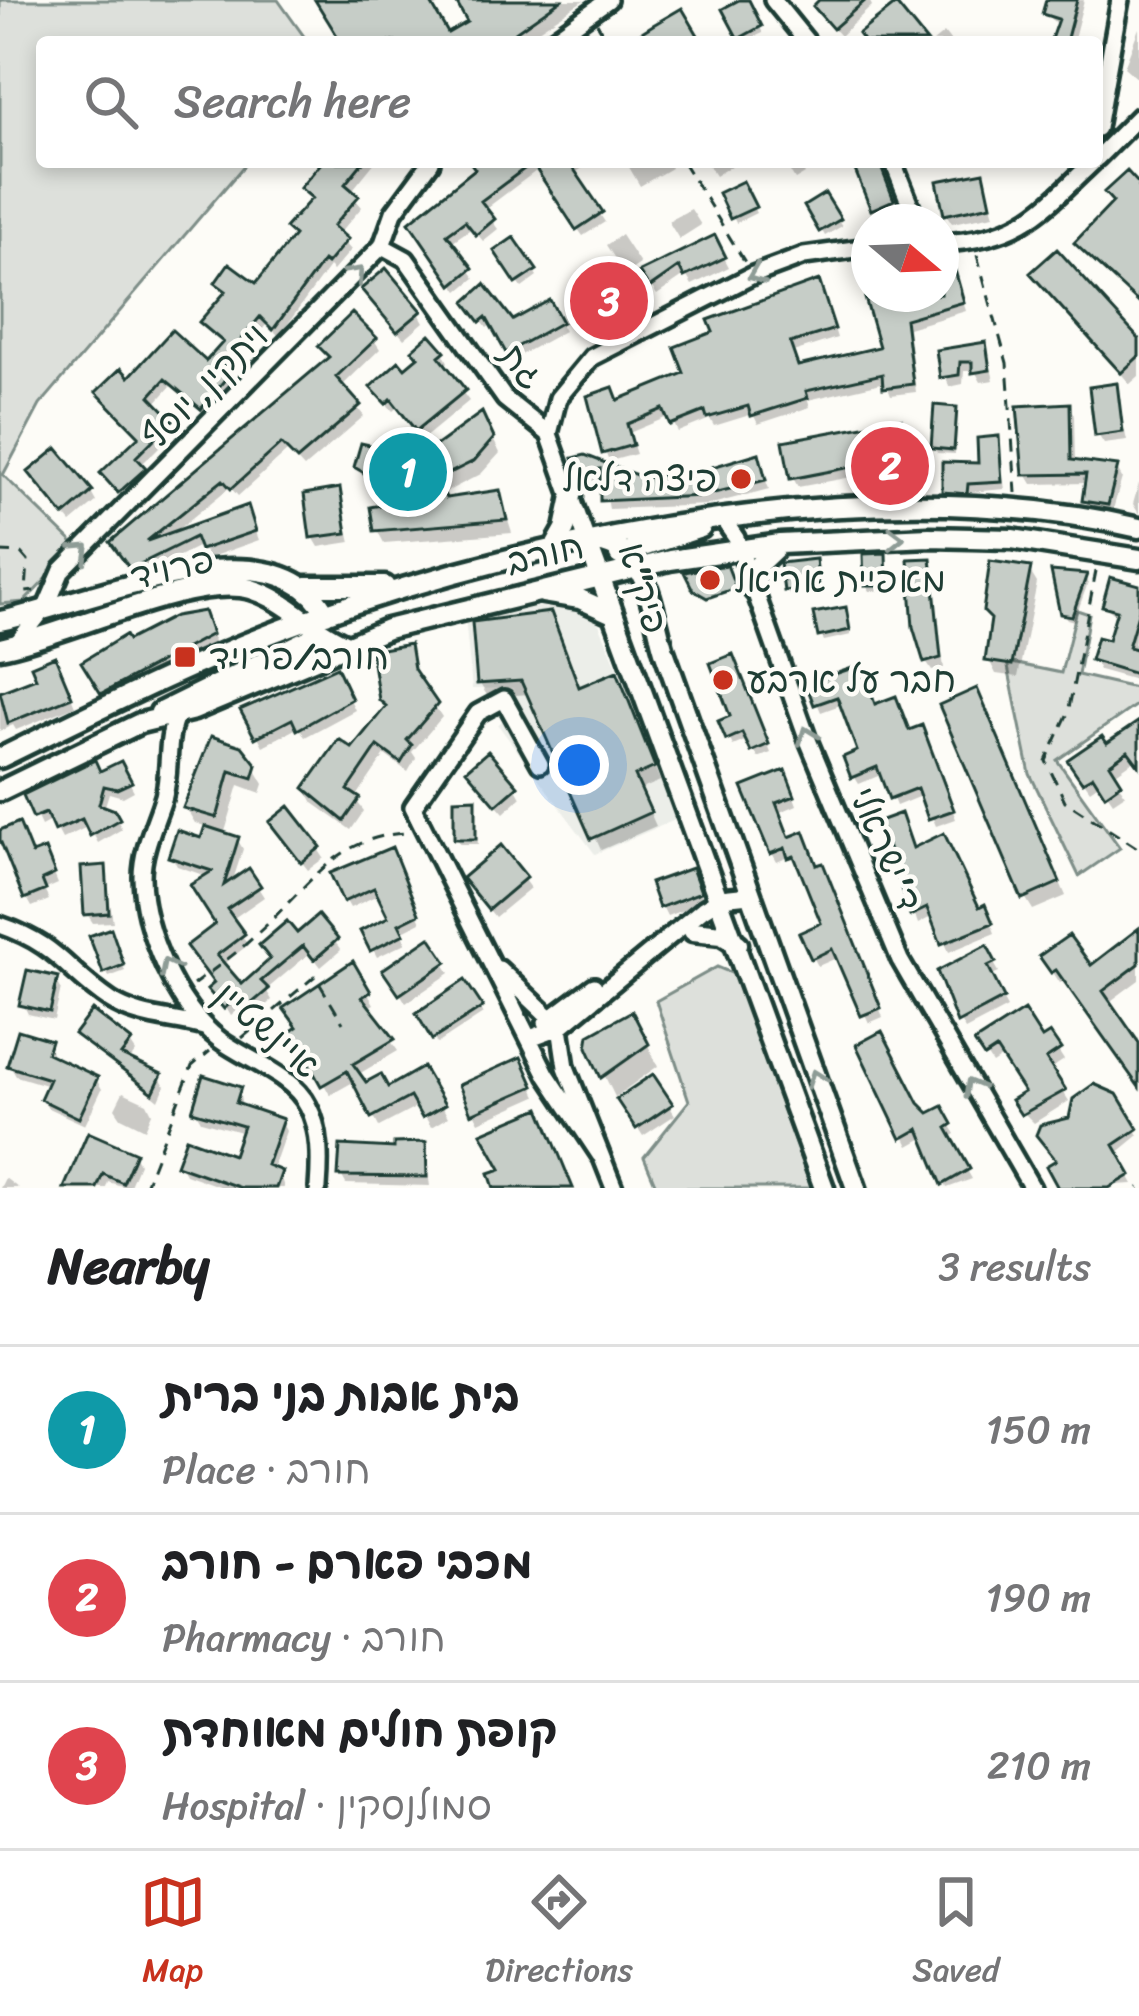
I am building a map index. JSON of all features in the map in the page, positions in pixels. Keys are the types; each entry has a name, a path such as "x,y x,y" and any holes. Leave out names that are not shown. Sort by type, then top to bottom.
{"main road":[{"path":"552,552 565,529 572,496"},
{"name":"חורב","path":"0,758 267,636 438,581 587,541 722,518 842,508 1017,510 1139,528"},
{"path":"632,558 722,518"},
{"name":"חורב","path":"0,791 140,723 178,715 347,645 599,575 632,558 670,560 780,544 908,537 1012,539 1139,559"},
{"name":"פיק\"א","path":"587,541 632,558 856,1188"},
{"name":"פיק\"א","path":"587,541 824,1188"},
{"path":"754,590 761,560 780,544"},
{"path":"651,607 670,560"},
{"name":"פרויד","path":"0,620 204,568 240,565 295,582 316,597 319,622"},
{"path":"295,582 335,590 438,581"},
{"name":"פרויד","path":"8,646 198,589 254,590 319,622 347,645"},
{"path":"254,590 269,606 267,636"},
{"path":"520,594 570,597 614,614"},
{"path":"140,723 319,622"},
{"path":"693,931 722,934 738,944"}],"street":[{"path":"557,36 608,0"},
{"path":"773,0 803,36"},
{"path":"1103,101 1120,0"},
{"path":"1103,151 1139,116"},
{"path":"1103,122 1122,134"},
{"name":"ויתקין, יוסף","path":"8,646 42,613 62,570 382,246 394,212 427,168"},
{"path":"895,168 910,204"},
{"path":"959,242 1022,225 1085,168"},
{"name":"גת","path":"382,246 406,259 505,399 549,434 587,541"},
{"path":"549,434 558,398 592,357 753,274 804,256 851,250"},
{"name":"ד'ישראלי","path":"722,518 740,549 808,740 900,960 1032,1188"},
{"path":"540,764 504,699 478,713 413,808 555,1088 600,1155"},
{"name":"איינשטיין","path":"178,715 171,733 168,782 142,874 152,929 182,993 206,1028 283,1079 308,1103 318,1136 318,1188"},
{"path":"530,1038 665,940 749,895"},
{"path":"665,940 693,931 724,907"},
{"path":"0,926 46,944 108,999 131,1012 206,1028"},
{"path":"495,966 555,1023 566,1067 614,1188"},
{"path":"555,1023 575,998 619,974"},
{"path":"527,995 575,998"}],"path":[{"path":"590,12 604,36"},
{"path":"687,168 753,274"},
{"path":"973,242 1007,363 1017,510"},
{"path":"0,552 21,553 28,561 26,592"},
{"path":"1091,586 1068,713 1046,760 1065,801 1139,849"},
{"path":"182,993 258,934 332,856 383,833 424,833"},
{"path":"144,1188 192,1066 315,976 343,1023"}],"shaded area":[{"path":"0,0 278,0 304,36 36,36 36,168 242,168 40,405 3,475 77,547 24,602 0,604"},
{"path":"539,607 584,612 599,624 682,817 595,854 498,725 518,705 513,688 472,689 465,617"},
{"path":"1077,610 1089,614 1078,675 1139,689 1139,703 1057,760 1120,848 1079,876 1030,774 1007,662 1061,673"},
{"path":"717,967 734,974 811,1188 657,1188 644,1157 689,1101 656,1001"}],"building":[{"path":"315,0 429,0 448,33 467,22 455,0 561,0 510,36 337,36"},
{"path":"749,0 762,26 736,36 722,9"},
{"path":"819,0 866,0 833,29 813,6"},
{"path":"1046,0 1077,0 1068,36 1052,36 1058,19 1042,14"},
{"path":"896,4 922,36 860,36"},
{"path":"682,8 698,36 636,36"},
{"path":"317,168 358,168 345,184 359,196 333,226 348,239 327,264 323,261 273,330 260,317 221,364 231,372 201,409 165,379 150,396 173,420 136,457 146,468 118,493 100,473 139,436 96,392 121,368 129,377 172,330 206,361 223,342 199,322 226,291 215,283 229,263 256,283 294,236 285,228 312,198 300,188"},
{"path":"525,168 481,201 495,219 476,235 465,221 447,234 473,268 452,285 409,222 475,169"},
{"path":"535,168 573,168 603,212 576,230"},
{"path":"854,168 881,168 894,200 869,204"},
{"path":"1127,171 1139,184 1139,303 1074,243 1113,202 1104,192"},
{"path":"984,172 991,205 959,212 959,204 942,204 937,181"},
{"path":"743,181 756,207 730,219 718,193"},
{"path":"825,193 841,219 819,232 804,206"},
{"path":"715,235 726,257 684,277 679,267 649,288 639,272"},
{"path":"514,237 537,270 516,284 494,251"},
{"path":"1057,249 1139,339 1139,356 1121,373 1030,273"},
{"path":"386,268 422,311 397,332 361,289"},
{"path":"609,277 631,309 609,324 587,292"},
{"path":"819,280 835,329 790,343 798,366 879,347 869,312 929,312 905,319 913,384 883,388 882,374 806,391 808,398 751,416 748,406 707,418 705,411 670,425 663,409 627,424 633,445 602,454 587,396 613,387 618,400 684,373 674,347 713,332 708,320"},
{"path":"485,284 513,320 550,300 562,322 506,353 486,317 480,322 465,302"},
{"path":"352,313 377,338 336,377 361,405 297,460 281,444 231,489 223,480 147,541 248,505 256,531 200,550 195,537 130,569 110,542 329,357 318,346"},
{"path":"430,334 445,351 439,356 466,390 416,431 391,399 386,404 370,387 399,361 405,368 418,357 412,350"},
{"path":"986,342 990,370 972,373 972,362 960,362 959,375 940,378 936,350"},
{"path":"1117,383 1123,432 1095,436 1089,387"},
{"path":"1070,403 1071,460 1118,466 1108,505 1082,501 1086,474 1023,475 1017,406"},
{"path":"934,405 957,407 954,450 931,448"},
{"path":"482,412 494,438 474,461 438,479 446,498 500,490 507,520 374,531 370,507 381,505 380,482 354,467 361,443 393,450 381,460 431,449"},
{"path":"901,419 908,456 790,479 783,441"},
{"path":"999,436 1002,482 968,484 967,494 942,492 942,462 978,463 977,438"},
{"path":"57,448 93,491 64,516 28,472"},
{"path":"759,453 766,480 702,496 600,501 600,469 578,475 573,458 585,455 644,478 699,471"},
{"path":"340,488 347,533 310,538 304,494"},
{"path":"886,553 887,586 864,586 863,554"},
{"path":"931,558 941,658 924,663 913,627 908,559"},
{"path":"816,559 819,587 784,591 780,563"},
{"path":"990,561 1031,567 1012,665 985,661 991,619 983,611"},
{"name":"מאפיית אריאל","path":"727,565 736,588 707,598 693,590 684,572"},
{"path":"1051,571 1087,574 1072,616 1060,614"},
{"path":"1110,577 1139,585 1139,610 1128,647 1139,650 1139,675 1090,660 1097,637 1108,640 1117,610 1102,606"},
{"path":"846,607 850,630 818,637 813,613"},
{"path":"204,611 212,634 101,694 81,662 125,635 128,640 175,616"},
{"path":"551,612 579,687 617,671 655,767 635,776 651,812 591,839 521,681 477,684 472,622"},
{"path":"410,644 414,669 438,704 407,740 412,745 401,763 378,746 348,790 360,798 344,821 304,788 339,739 352,748 386,706 379,700 371,651"},
{"path":"733,654 769,744 751,752 742,733 726,740 718,721 730,716 710,663"},
{"path":"55,656 72,697 8,723 0,692 36,678 31,666"},
{"path":"861,665 875,704 896,696 909,730 922,725 954,810 928,819 917,788 889,799 877,767 851,778 843,757 857,751 837,697 814,705 806,684"},
{"path":"337,667 352,699 297,730 292,719 255,738 240,710"},
{"path":"977,688 1060,882 1022,899 939,705"},
{"path":"1139,721 1139,766 1128,751 1110,764 1122,783 1105,795 1093,776 1082,782 1067,760 1102,736 1107,743"},
{"path":"211,736 242,746 257,765 253,778 230,771 217,818 183,808"},
{"path":"488,751 518,786 496,805 466,770"},
{"path":"95,760 100,771 121,761 132,782 117,789 104,786 99,804 115,810 120,819 90,836 82,819 54,831 46,813 33,818 23,795"},
{"path":"785,770 795,796 776,803 789,837 804,831 817,865 823,863 881,1008 861,1016 832,949 811,959 799,933 821,923 794,856 788,858 785,848 770,854 742,787"},
{"path":"476,798 476,839 454,839 454,799"},
{"path":"289,806 321,847 301,863 269,822"},
{"path":"901,813 913,848 944,833 979,907 985,904 993,923 941,944 927,908 910,916 879,821"},
{"path":"19,822 32,854 45,849 55,874 42,880 46,890 24,899 0,840 0,830"},
{"path":"205,826 239,837 224,885 249,868 261,886 227,909 245,934 217,955 242,984 270,959 259,945 287,921 297,933 318,915 338,939 314,960 303,946 261,981 269,989 250,1005 240,994 224,1009 207,989 214,983 186,946 215,924 190,885 212,871 168,857 177,830 201,838"},
{"path":"501,845 527,877 488,910 462,878"},
{"path":"392,847 419,914 399,924 404,934 370,951 360,931 388,917 374,888 343,902 330,873"},
{"path":"106,865 109,913 84,915 81,867"},
{"path":"692,868 701,892 659,908 650,883"},
{"path":"111,928 124,965 103,973 89,936"},
{"path":"1139,928 1139,964 1103,991 1139,1043 1139,1087 1056,970 1051,973 1039,956 1069,935 1091,965"},
{"path":"430,937 447,962 399,995 382,970"},
{"path":"987,945 996,962 988,966 1004,998 957,1023 937,971"},
{"path":"353,961 371,992 362,997 395,1039 353,1064 366,1082 381,1074 388,1087 423,1067 445,1105 422,1118 410,1097 371,1118 347,1071 321,1086 300,1048 294,1052 283,1037 297,1027 283,1008"},
{"path":"27,970 58,977 50,1012 19,1005"},
{"path":"465,980 483,1007 432,1040 416,1013"},
{"path":"92,1010 132,1041 121,1055 162,1074 153,1093 74,1034"},
{"path":"1024,1010 1042,1038 1050,1033 1061,1049 1046,1059 1066,1090 1021,1115 1011,1100 1024,1092 996,1049 984,1057 974,1042"},
{"path":"632,1011 649,1044 601,1078 587,1047 589,1035"},
{"path":"18,1030 51,1040 47,1053 98,1077 79,1118 40,1099 49,1079 7,1066"},
{"path":"882,1031 919,1103 929,1113 943,1106 953,1124 947,1128 970,1169 942,1185 919,1129 901,1139 856,1045"},
{"path":"521,1057 534,1086 471,1114 459,1085"},
{"path":"653,1074 673,1104 636,1129 616,1099"},
{"path":"203,1075 241,1087 236,1103 283,1119 267,1165 282,1171 276,1188 241,1188 176,1165 186,1138 233,1155 243,1126 192,1111"},
{"path":"1094,1084 1117,1094 1138,1129 1114,1145 1131,1175 1109,1188 1058,1188 1046,1166 1056,1160 1036,1135 1040,1125 1069,1118 1073,1099"},
{"path":"540,1108 573,1188 494,1188 489,1173 501,1169 481,1133"},
{"path":"88,1132 136,1153 123,1183 103,1174 97,1188 64,1188"},
{"path":"426,1142 427,1177 338,1176 340,1145 394,1148 394,1143"}],"place":[{"name":"קופת חולים מאוחדת","path":"609,301"},
{"name":"מכבי פארם - חורב","path":"890,466"},
{"name":"בית אבות בני ברית","path":"408,472"},
{"name":"פיצה דלאל","path":"741,479"},
{"name":"מאפיית אריאל","path":"710,580"},
{"name":"חורב/פרויד","path":"185,657"},
{"name":"חבר על ארבע","path":"723,680"}]}
